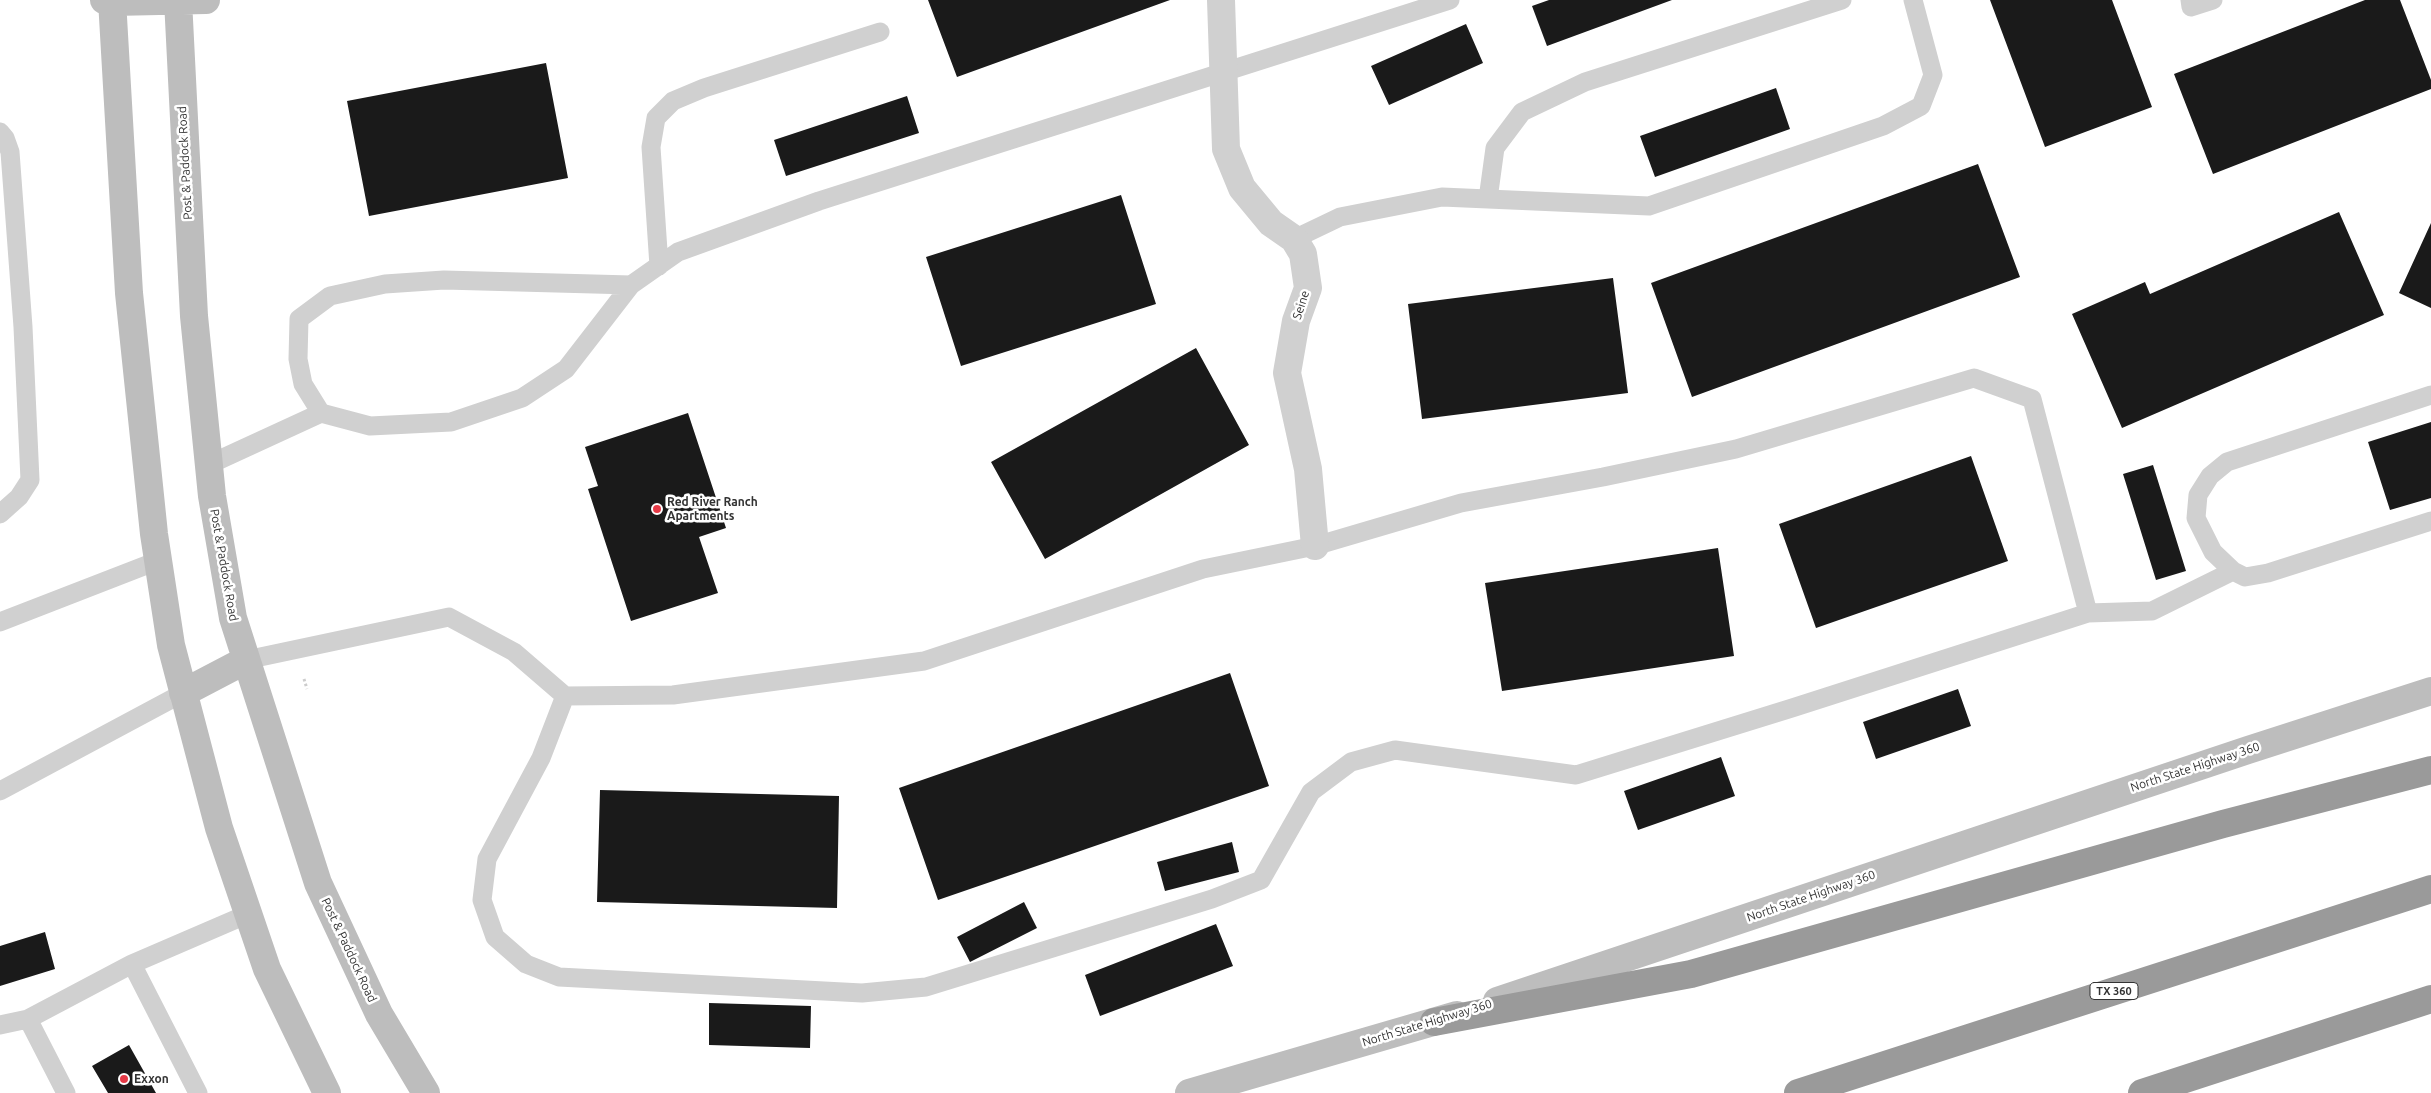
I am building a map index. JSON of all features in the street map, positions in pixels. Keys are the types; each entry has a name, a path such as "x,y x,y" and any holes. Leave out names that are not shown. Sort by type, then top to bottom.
{"highway":[{"path":"1434,1022 1691,974 2223,824 2431,770"},
{"name":"TX 360","path":"1798,1093 2431,889"},
{"path":"2142,1093 2431,999"}],"street":[{"name":"Post & Paddock Road","path":"178,0 194,316 212,496 233,618 318,883 379,1014 426,1093"},
{"path":"206,0 109,1 129,293 158,561 171,645 219,828 266,969 327,1093"},
{"name":"Seine","path":"1221,0 1226,149 1242,188 1272,223 1294,239 1303,254 1308,288 1296,321 1287,373 1308,469 1315,546"},
{"path":"183,693 246,660"},
{"name":"North State Highway 360","path":"1189,1093 1434,1022 2238,753 2431,691"}],"lane":[{"path":"208,465 321,413 370,426 451,422 522,398 566,369 631,285 678,252 819,201 1450,0"},
{"path":"1488,199 1495,148 1522,112 1585,82 1842,0"},
{"path":"1294,239 1340,217 1442,197 1649,206 1883,126 1921,106 1933,75 1913,0"},
{"path":"2190,0 2192,7 2213,0"},
{"path":"659,266 650,148 656,118 673,101 704,88 880,32"},
{"path":"0,132 5,138 10,152 23,328 30,480 18,497 0,514"},
{"path":"321,413 302,384 298,359 298,319 330,296 385,284 444,280 631,285"},
{"path":"246,660 449,618 514,652 566,696 673,695 924,662 1202,569 1315,546 1461,503 1603,477 1736,449 1974,378 2032,399 2088,613"},
{"path":"2431,395 2227,462 2210,476 2198,495 2196,518 2213,552 2233,571 2245,577 2268,573 2431,521"},
{"path":"0,622 158,561"},
{"path":"566,696 541,758 487,859 482,900 495,937 526,964 560,977 862,993 926,987 1212,899 1261,880 1311,792 1351,762 1395,750 1576,775 2088,613 2152,611 2233,571"},
{"path":"0,791 183,693"},
{"path":"0,1025 28,1019 132,964 248,914"},
{"path":"132,964 198,1093"},
{"path":"28,1019 66,1093"}],"building":[{"path":"928,0 1170,0 957,77"},
{"path":"1549,0 1672,0 1547,46 1532,6"},
{"path":"1990,0 2112,0 2152,107 2045,147"},
{"path":"2365,0 2400,0 2431,80 2431,89 2213,174 2174,74"},
{"path":"1466,24 1483,63 1389,105 1371,66"},
{"path":"546,63 568,178 369,216 347,101"},
{"path":"1776,88 1790,129 1655,177 1640,136"},
{"path":"907,96 919,133 786,176 774,140"},
{"path":"1978,164 2020,277 1692,397 1651,283"},
{"path":"1121,195 1156,304 961,366 926,257"},
{"path":"2339,212 2384,315 2122,428 2072,314 2145,282 2150,294"},
{"path":"2431,223 2431,308 2399,293"},
{"path":"1613,278 1628,393 1422,419 1408,304"},
{"path":"1196,348 1249,445 1045,559 991,462"},
{"name":"Red River Ranch Apartments","path":"688,413 726,528 699,537 718,593 631,621 588,489 598,486 585,447"},
{"path":"2431,422 2431,498 2390,510 2368,442"},
{"path":"1971,456 2008,561 1816,628 1779,524"},
{"path":"2153,465 2186,571 2156,580 2123,474"},
{"path":"1718,548 1734,656 1502,691 1485,583"},
{"path":"1230,673 1269,786 938,900 899,788"},
{"path":"1958,689 1971,726 1876,759 1863,722"},
{"path":"1721,757 1735,796 1638,830 1624,791"},
{"path":"600,790 839,796 837,908 597,902"},
{"path":"1232,842 1239,872 1165,891 1157,862"},
{"path":"1024,902 1037,928 970,962 957,937"},
{"path":"1216,924 1233,966 1100,1016 1085,975"},
{"path":"45,932 55,969 0,986 0,946"},
{"path":"709,1003 811,1006 810,1048 709,1045"},
{"name":"Exxon","path":"129,1045 156,1093 108,1093 92,1066"}],"place":[{"name":"Red River Ranch Apartments","path":"657,509"},
{"name":"Exxon","path":"124,1079"}]}
